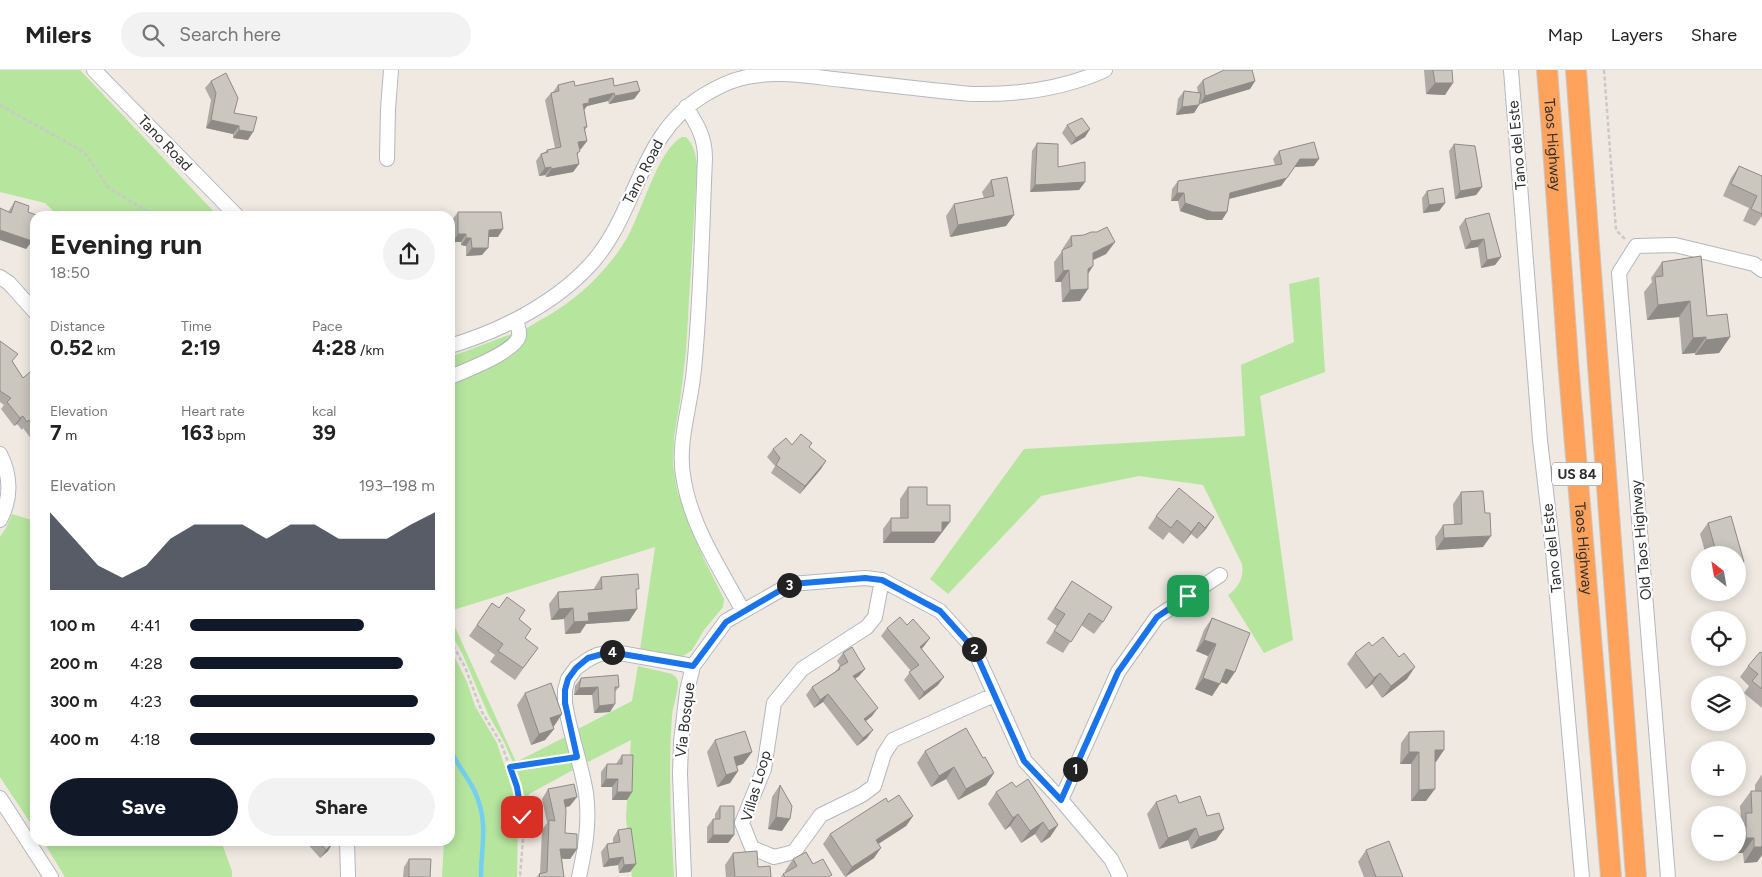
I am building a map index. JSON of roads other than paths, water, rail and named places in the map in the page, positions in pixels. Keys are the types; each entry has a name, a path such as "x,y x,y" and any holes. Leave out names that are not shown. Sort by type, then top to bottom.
{"highway":[{"name":"Taos Highway","path":"1546,70 1611,877"},
{"name":"Taos Highway","path":"1576,70 1636,877"}],"street":[{"name":"Tano Road","path":"94,70 232,211"},
{"path":"387,159 391,70"},
{"name":"Tano Road","path":"455,344 480,336 516,320 575,280 601,251 614,230 652,150 668,125 686,107 725,84 769,72 994,95 1015,94 1053,87 1086,78 1105,70"},
{"name":"Tano del Este","path":"1511,70 1539,431 1553,551 1582,877"},
{"path":"686,107 701,132 705,144 705,158 695,367 682,446 682,470 684,484 701,534 743,612"},
{"name":"Old Taos Highway","path":"1668,877 1619,273 1636,246 1675,245 1754,264 1762,270"},
{"path":"0,277 9,283 30,306"},
{"path":"455,374 512,346 519,336 516,320"},
{"path":"0,454 7,471 8,484 5,510 0,520"},
{"path":"1061,800 1118,672 1157,617 1220,575"},
{"name":"Via Bosque","path":"684,877 680,774 681,742 684,706 693,666 726,622 791,584 865,578 882,580 940,611 974,649 1024,761 1061,800 1111,860 1120,877"},
{"name":"Villas Loop","path":"882,580 875,617 866,627 802,669 774,703 764,769 742,823 752,848 774,857 794,852 821,815 862,795 874,786 884,754 893,740 994,695"},
{"path":"579,877 584,853 587,814 586,794 565,703 565,690 568,679 576,668 588,658 610,652 693,666"},
{"path":"0,798 30,844"},
{"path":"31,846 51,877"},
{"path":"347,846 348,877"}],"waterway":[{"path":"455,760 472,786 482,814 481,877"}]}
